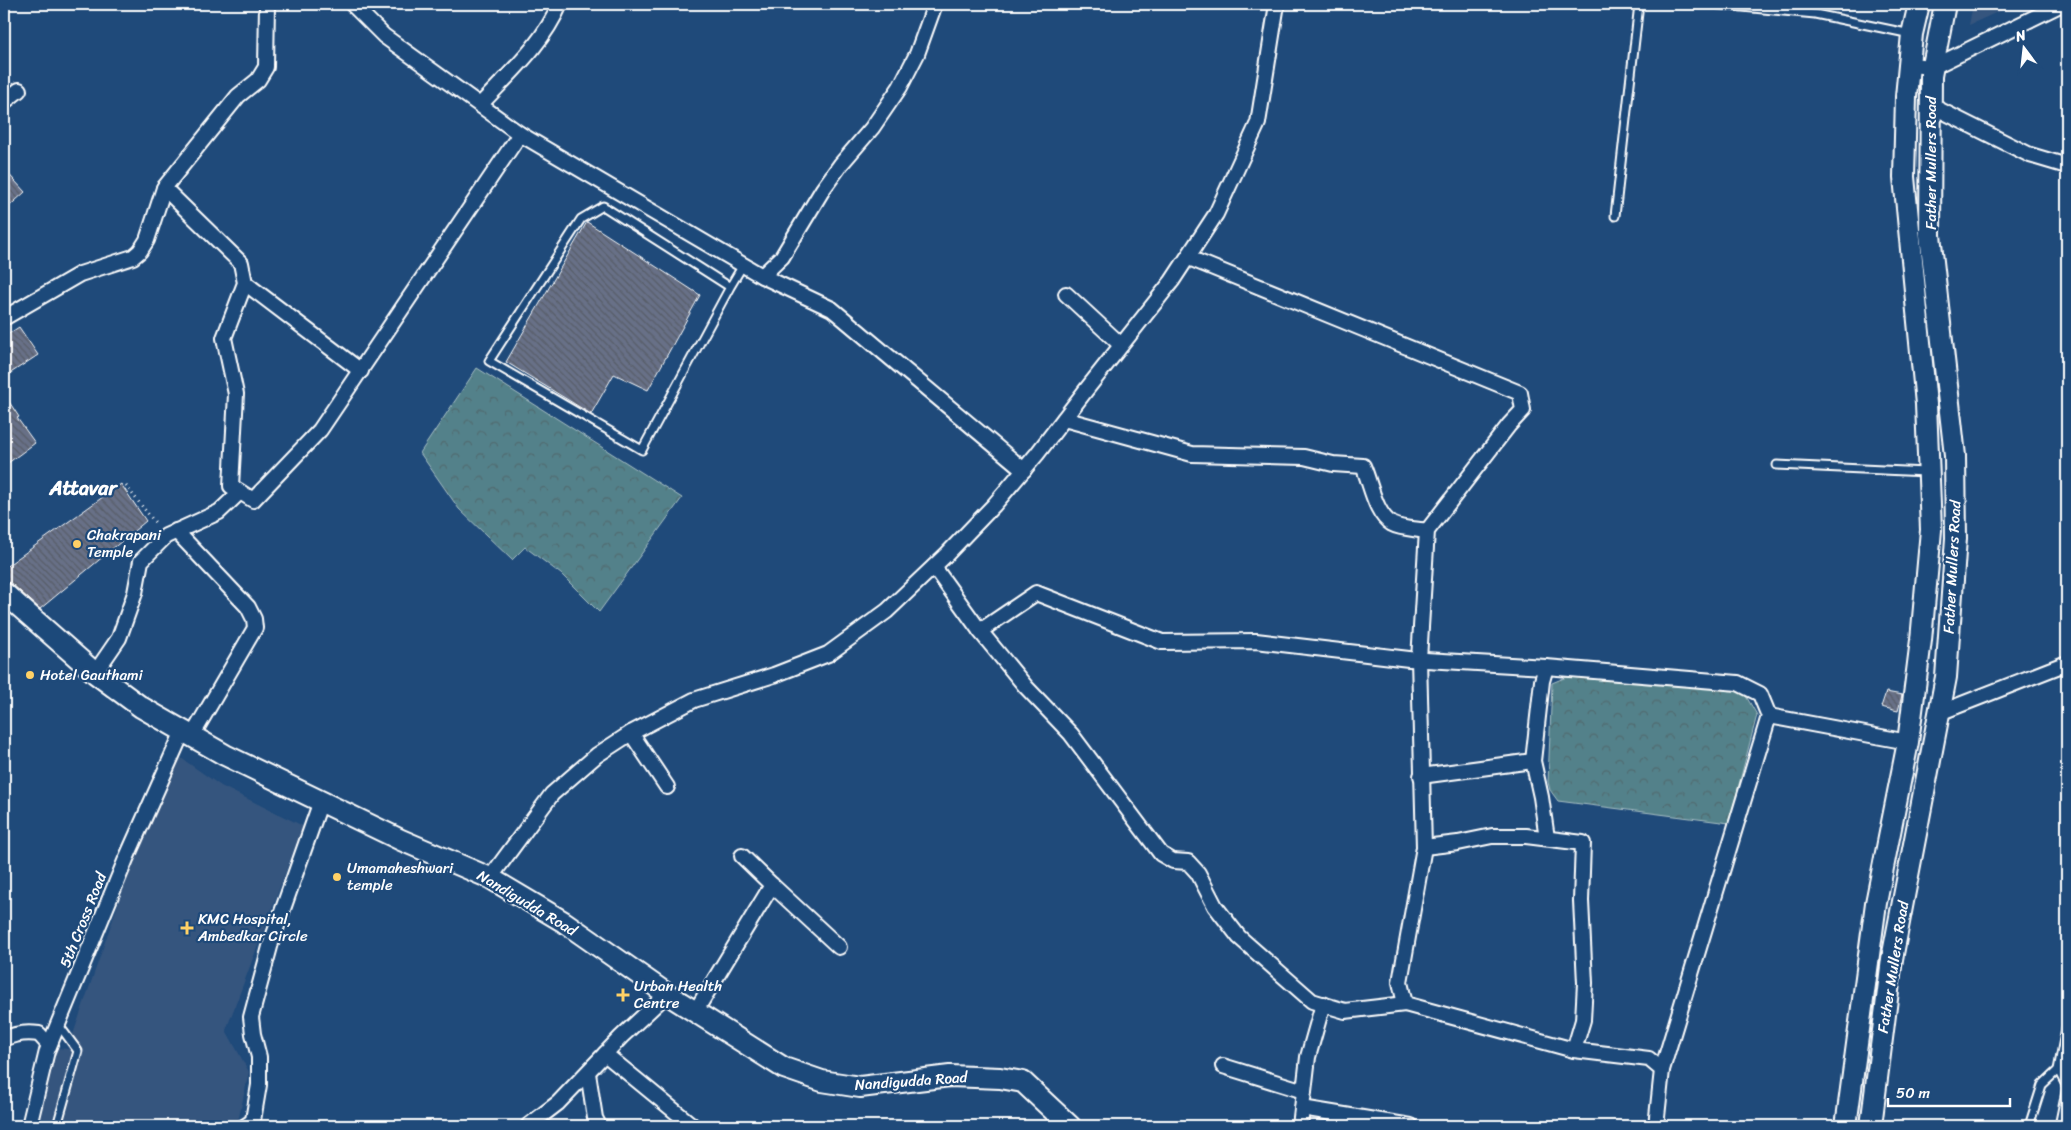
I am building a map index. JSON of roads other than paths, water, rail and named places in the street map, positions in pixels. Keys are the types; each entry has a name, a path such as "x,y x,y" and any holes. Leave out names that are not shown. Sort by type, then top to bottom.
{"main road":[{"path":"1846,1126 1876,903 1908,742 1921,640 1931,530 1926,404 1904,177 1906,97 1912,34 1919,4"},
{"name":"Father Mullers Road","path":"1870,1126 1892,959 1946,677 1956,538 1955,456 1930,235 1931,76 1945,4"},
{"name":"Nandigudda Road","path":"4,593 95,673 141,707 226,755 401,840 490,878 564,922 667,994 784,1068 822,1081 860,1087 950,1076 1000,1078 1023,1082 1070,1126"}],"street":[{"path":"4,318 80,274 133,257 147,240 164,188 238,96 258,80 266,67 267,4"},
{"path":"352,4 384,36 520,134 762,276 832,310 1024,470"},
{"path":"480,105 538,44 553,21 560,4"},
{"path":"762,276 782,256 841,164 872,128 900,87 917,54 935,4"},
{"path":"490,878 552,794 597,755 631,733 694,700 774,675 828,654 886,611 934,567 989,511 1024,470 1172,281 1189,258 1221,206 1258,123 1278,4"},
{"path":"1909,65 1933,67 2062,4"},
{"path":"4,102 19,90"},
{"path":"1932,106 2030,155 2067,166"},
{"path":"164,188 241,264 245,283 224,338 236,394 231,486 254,500 320,430 362,371 520,134"},
{"path":"1189,258 1520,393 1523,410 1509,425 1427,531 1419,659 1424,847 1400,982 1405,1004"},
{"path":"245,283 362,371"},
{"path":"1066,294 1121,345"},
{"path":"1064,419 1192,454 1304,457 1333,464 1363,466 1371,484 1379,512 1393,524 1427,531"},
{"path":"95,673 119,638 135,594 141,562 171,533 219,512 240,492"},
{"name":"5th Cross Road","path":"28,1126 49,1045 126,859 188,733 255,628 254,619 248,607 171,533"},
{"path":"934,567 980,631 1026,687 1071,734 1161,854 1173,862 1188,862 1198,873 1215,906 1239,937 1312,1001 1345,1010 1405,1004 1574,1050 1649,1059 1662,1070"},
{"path":"980,631 1036,592 1162,642 1256,641 1419,659 1738,682 1760,694 1769,716 1662,1070 1656,1126"},
{"path":"1939,713 2067,663"},
{"path":"1546,667 1542,681 1534,761 1542,797 1547,838"},
{"path":"1769,716 1908,742"},
{"path":"631,733 667,787"},
{"path":"1421,776 1534,761"},
{"path":"252,1121 259,1086 259,1057 251,1017 271,943 321,801"},
{"path":"1424,847 1492,836 1526,836 1583,843 1581,901 1585,983 1583,1020 1574,1050"},
{"path":"742,856 840,947"},
{"path":"695,1012 772,885"},
{"path":"528,1126 558,1103 667,994"},
{"path":"1300,1126 1308,1058 1323,1004"},
{"path":"4,1039 20,1033 34,1033 40,1034 45,1038 49,1045"},
{"path":"605,1054 693,1126"},
{"path":"1223,1066 1304,1091"},
{"path":"588,1073 595,1118 599,1126"},
{"path":"1302,1108 1411,1126"}],"lane":[{"path":"1615,216 1639,4"},
{"path":"1711,4 1815,14 1912,34"},
{"path":"730,287 603,206 581,219 490,361 642,450 743,265"},
{"path":"1777,465 1929,472"},
{"path":"2029,1126 2042,1085 2058,1070 2067,1023"},
{"path":"57,1126 78,1050 58,1024"},
{"path":"2058,1070 2067,1087 2059,1126"},
{"path":"239,1126 252,1121"}],"place":[{"name":"Chakrapani Temple","path":"77,544"},
{"name":"Hotel Gauthami","path":"30,675"},
{"name":"Umamaheshwari temple","path":"337,877"},
{"name":"KMC Hospital, Ambedkar Circle","path":"187,928"},
{"name":"Urban Health Centre","path":"623,995"}],"district":[{"name":"Attavar","path":"83,488"}]}
